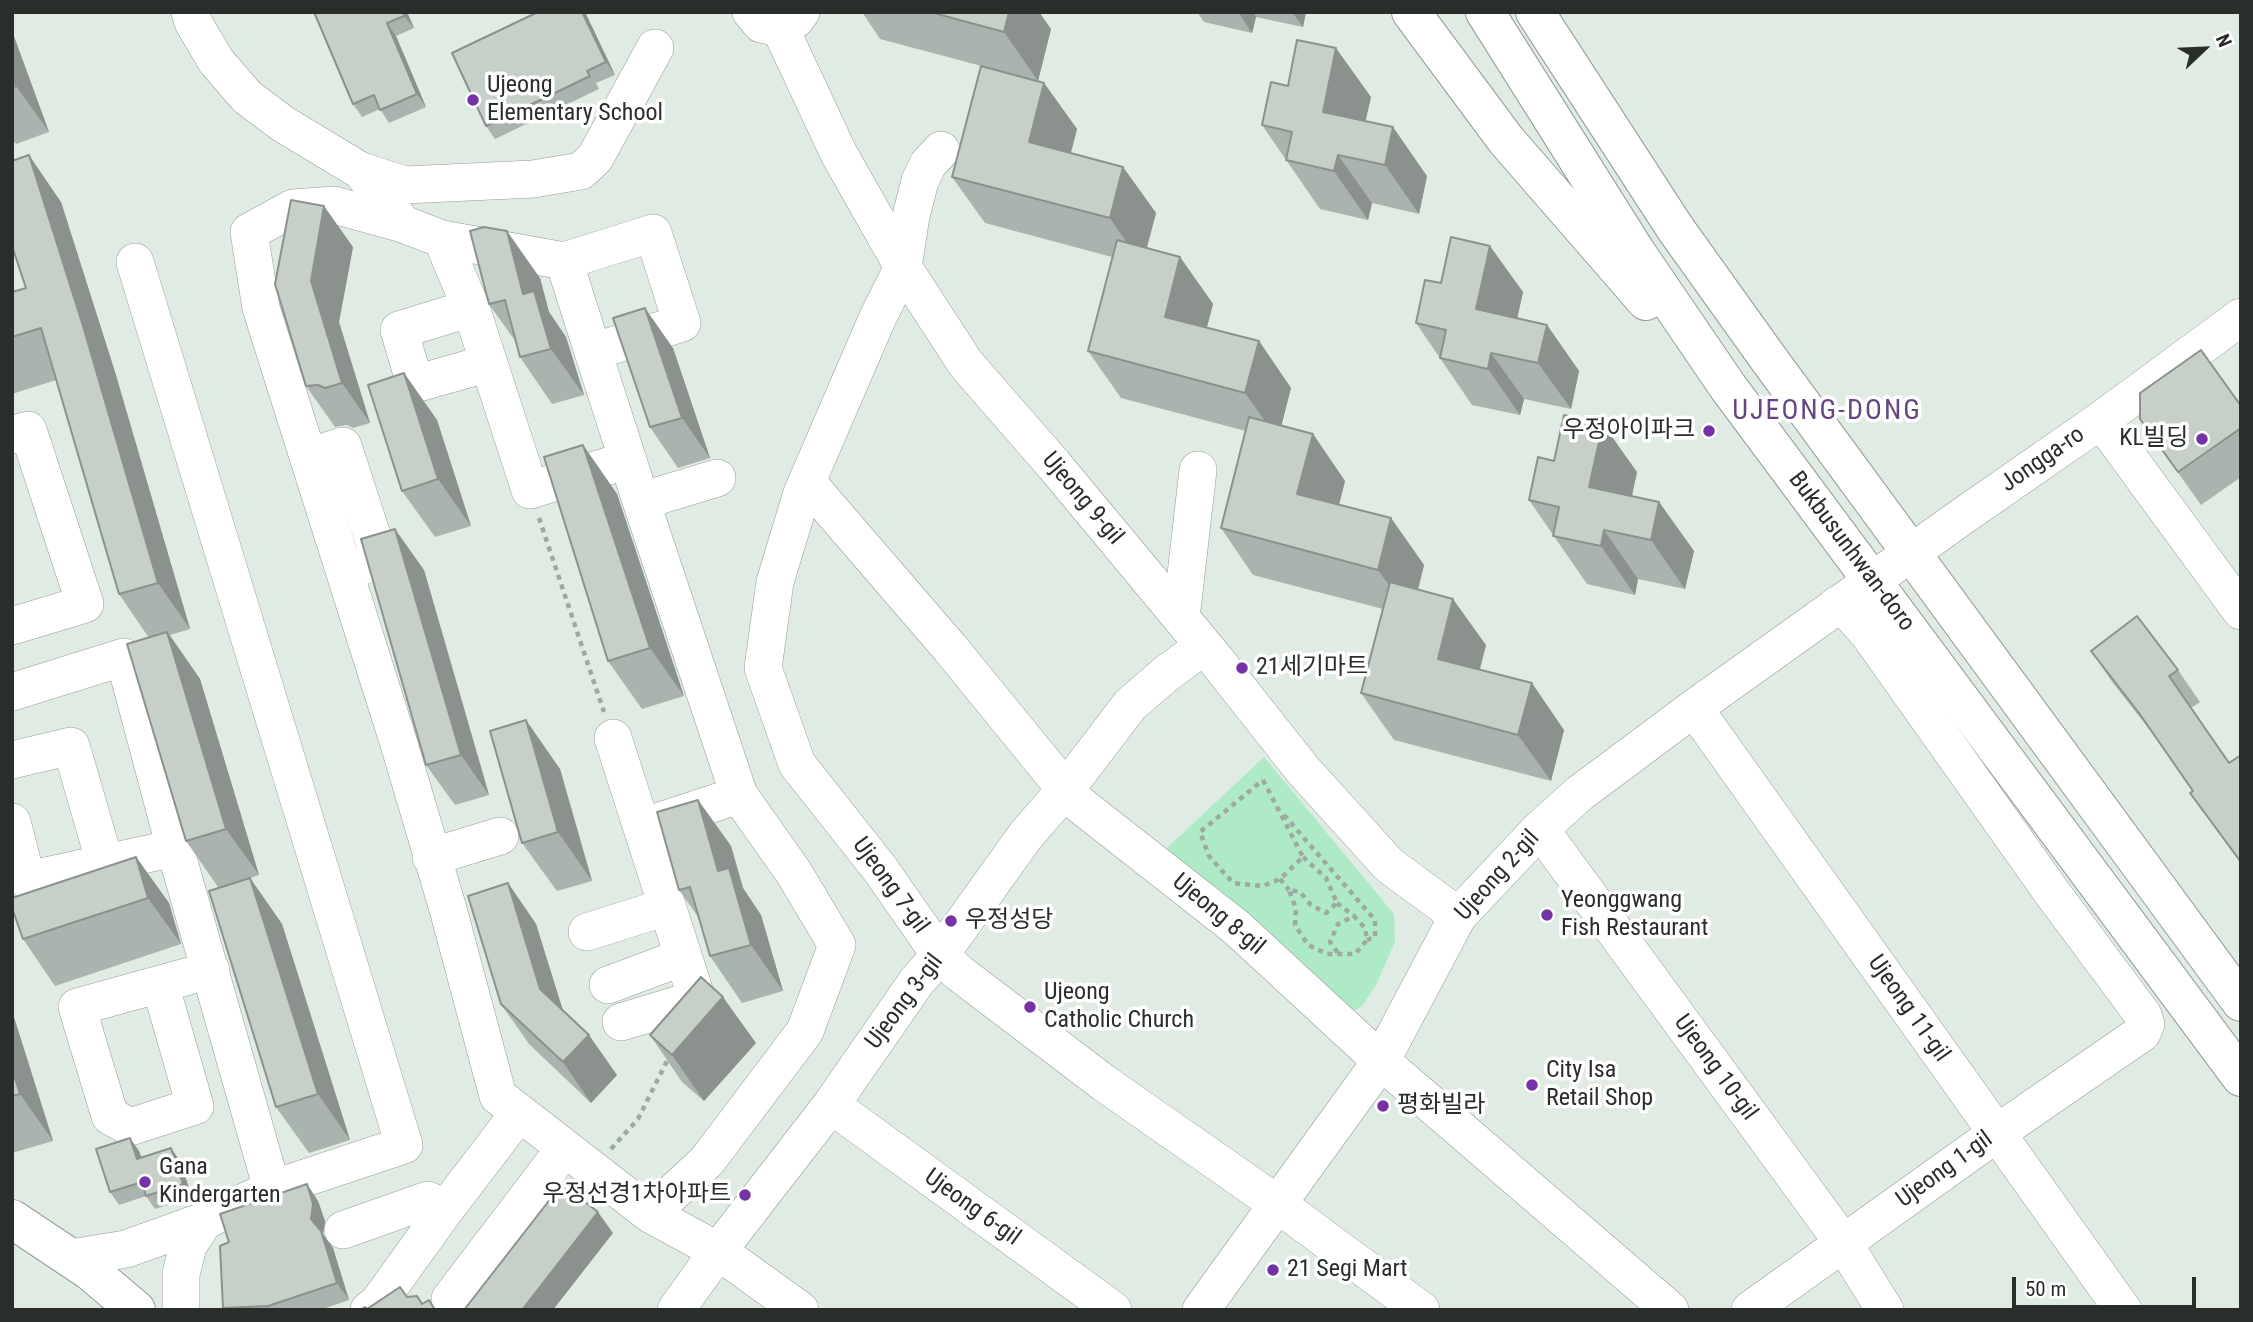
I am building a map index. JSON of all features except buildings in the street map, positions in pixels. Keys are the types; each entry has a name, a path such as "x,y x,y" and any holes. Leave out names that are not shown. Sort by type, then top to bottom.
{"main road":[{"path":"1411,12 1506,140 1637,292 1728,387"},
{"name":"Bukbusunhwan-doro","path":"1485,12 1636,252 1728,387 2241,1077"},
{"name":"Bukbusunhwan-doro","path":"1535,12 1675,228 2241,1002"},
{"path":"12,1219 71,1258 136,1310"}],"street":[{"path":"190,12 216,61 247,97 284,124 361,172 405,185 533,179 580,170 594,158 655,48"},
{"name":"Ujeong 9-gil","path":"777,17 839,154 903,267 966,364 1181,618 1303,770 1389,865 1458,916"},
{"name":"Ujeong 7-gil","path":"941,150 928,164 920,181 903,267 878,317 807,482 775,582 763,668 797,764 880,869 940,955 996,1002 1104,1083 1276,1203 1420,1310"},
{"path":"361,172 403,224"},
{"path":"593,352 682,323 653,233 565,261 442,239 403,224 334,205 293,208 249,232 261,308 400,744 431,857 465,904 498,1096 650,1214 718,1251 800,1310"},
{"path":"442,239 471,308 530,491 628,460"},
{"path":"565,261 640,502 739,795 794,873 837,945 804,1031 707,1161 650,1214"},
{"path":"71,1258 126,1248 204,1221 272,1189 404,1144 135,262"},
{"path":"471,308 399,330 415,384 489,363"},
{"name":"Jongga-ro","path":"1912,552 2101,420 2241,317"},
{"path":"2101,420 2241,611"},
{"path":"12,435 28,430 85,604 12,626"},
{"path":"1181,618 1198,470"},
{"path":"640,502 717,478"},
{"name":"Ujeong 8-gil","path":"807,482 950,648 1074,800 1237,928 1381,1061 1670,1310"},
{"name":"Ujeong 2-gil","path":"1201,1310 1381,1061 1458,916 1540,829 1580,793 1912,552"},
{"name":"Ujeong 1-gil","path":"1750,1310 2142,1033 2146,1024 2143,1015 2053,894 1860,622 1837,605"},
{"name":"Ujeong 3-gil","path":"676,1310 831,1105 916,981 940,955 1026,835 1066,789 1130,705 1204,646"},
{"path":"12,692 124,656 175,848 272,1189"},
{"name":"Ujeong 11-gil","path":"1694,708 2123,1310"},
{"path":"613,738 696,999 621,1022"},
{"path":"12,760 71,746 105,863"},
{"path":"640,827 739,795"},
{"path":"12,822 27,880 175,848"},
{"name":"Ujeong 10-gil","path":"1540,829 1844,1244 1885,1310"},
{"path":"431,857 500,836"},
{"path":"587,932 666,907"},
{"path":"608,985 683,957"},
{"path":"160,984 211,970"},
{"name":"Ujeong 6-gil","path":"831,1105 1113,1310"},
{"path":"369,1310 378,1303 519,1113"},
{"path":"450,1299 579,1159"},
{"path":"343,1230 428,1200 445,1210"},
{"path":"181,1310 181,1274 188,1246 204,1221"}],"path":[{"path":"530,491 613,738"},
{"path":"1303,857 1280,879 1263,886 1233,883 1209,856 1200,832 1263,780 1303,857 1326,878 1336,903 1366,928 1367,940"},
{"path":"1279,809 1375,920 1375,937 1367,940 1355,954 1327,954 1308,945 1295,925 1296,909 1290,890 1280,879"},
{"path":"1290,890 1300,892 1311,905 1326,913 1336,903"},
{"path":"1338,953 1330,942 1338,925 1354,916"},
{"path":"579,1159 638,1119 673,1047"}],"green space":[{"path":"1264,757 1394,914 1395,942 1376,985 1363,1005 1352,1012 1340,1010 1166,849"}],"place":[{"name":"Ujeong Elementary School","path":"473,100"},
{"name":"우정아이파크","path":"1709,431"},
{"name":"KL빌딩","path":"2202,439"},
{"name":"21세기마트","path":"1242,668"},
{"name":"Yeonggwang Fish Restaurant","path":"1547,915"},
{"name":"우정성당","path":"951,921"},
{"name":"Ujeong Catholic Church","path":"1030,1007"},
{"name":"City Isa Retail Shop","path":"1532,1085"},
{"name":"평화빌라","path":"1383,1106"},
{"name":"Gana Kindergarten","path":"145,1182"},
{"name":"우정선경1차아파트","path":"745,1195"},
{"name":"21 Segi Mart","path":"1273,1270"}],"district":[{"name":"UJEONG-DONG","path":"1827,412"}]}
